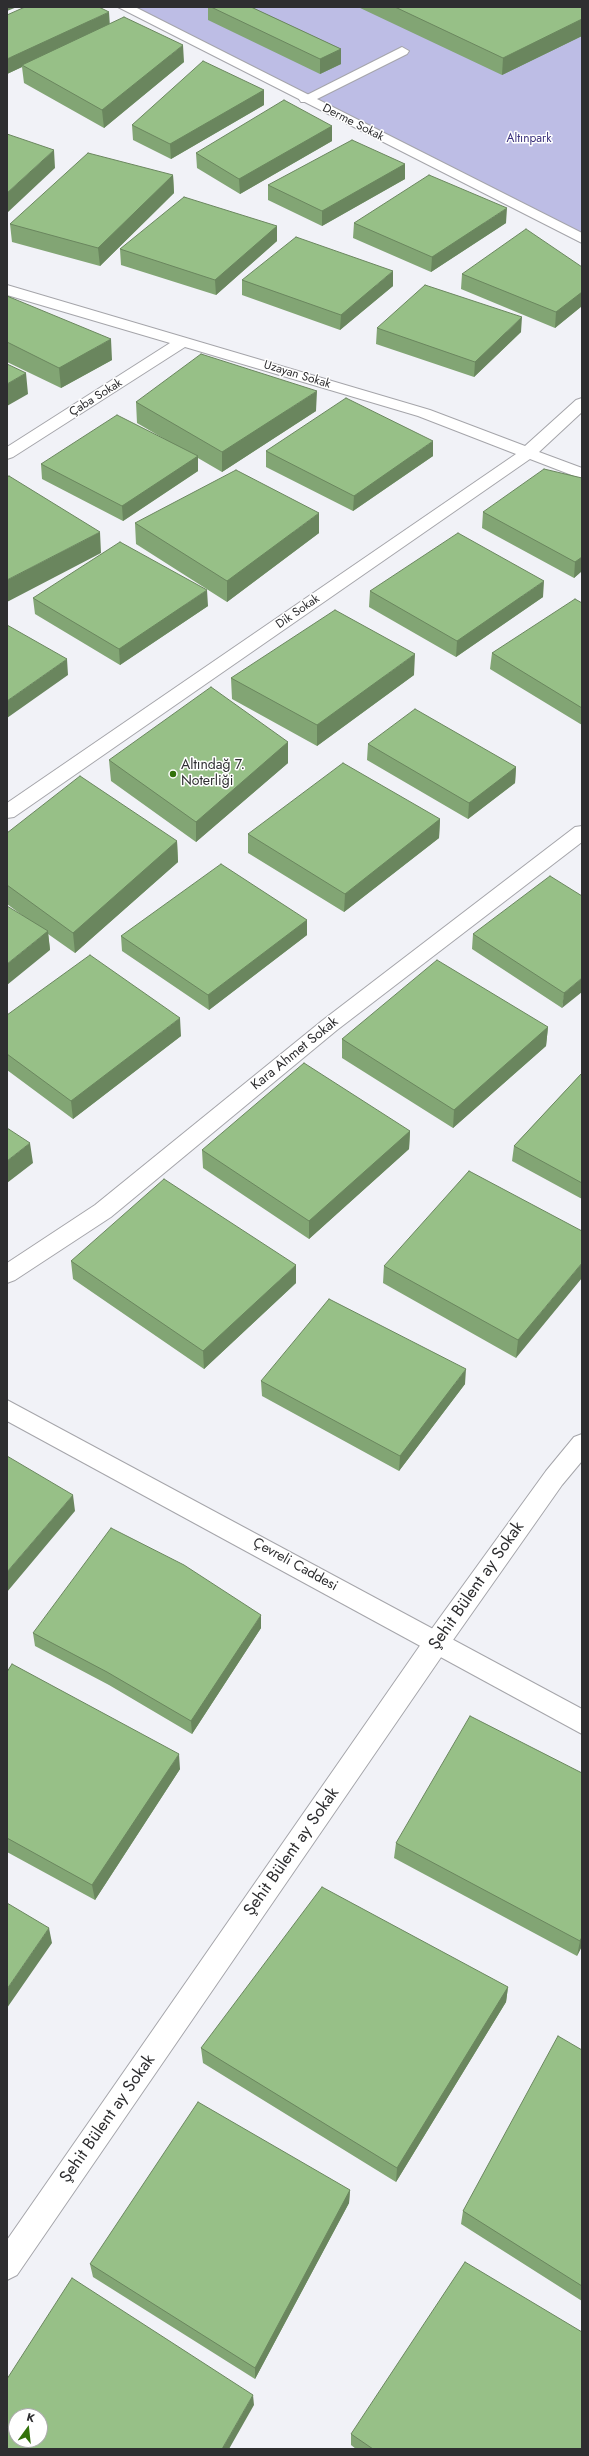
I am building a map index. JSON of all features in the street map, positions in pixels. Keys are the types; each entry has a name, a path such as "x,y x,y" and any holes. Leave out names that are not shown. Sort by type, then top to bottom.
{"street":[{"name":"Derme Sokak","path":"125,7 582,239"},
{"path":"306,99 402,51"},
{"name":"Uzayan Sokak","path":"7,290 424,413 582,474"},
{"name":"Çaba Sokak","path":"7,454 184,341"},
{"name":"Dik Sokak","path":"7,812 528,453 582,403"},
{"name":"Kara Ahmet Sokak","path":"7,1274 103,1211 330,1024 582,832"},
{"name":"Çevreli Caddesi","path":"7,1410 582,1722"},
{"name":"Şehit Bülent ay Sokak","path":"7,2264 437,1642 554,1478 582,1444"}],"green space":[{"name":"Altınpark","path":"125,7 582,7 582,239"}],"building":[{"path":"25,7 99,7 109,12 7,59 7,15"},
{"path":"211,7 251,7 341,49 320,59"},
{"path":"395,7 582,7 582,19 503,58"},
{"path":"124,17 183,45 102,110 22,65"},
{"path":"203,61 264,90 170,144 132,125"},
{"path":"284,100 332,126 239,179 196,153"},
{"path":"7,134 54,150 7,193"},
{"path":"352,140 405,164 322,211 268,185"},
{"path":"88,153 173,175 98,248 10,224"},
{"path":"429,175 507,208 432,257 354,223"},
{"path":"184,197 277,226 215,280 120,249"},
{"path":"526,229 582,267 582,292 556,312 462,274"},
{"path":"296,237 393,271 341,315 242,280"},
{"path":"425,285 522,317 475,362 377,328"},
{"path":"7,296 111,339 59,368 7,342"},
{"path":"201,354 317,391 222,452 136,402"},
{"path":"7,364 26,373 7,384"},
{"path":"346,398 433,441 354,496 266,451"},
{"path":"117,415 198,456 122,506 41,464"},
{"path":"544,469 582,478 582,557 575,562 483,512"},
{"path":"236,470 319,513 227,581 135,523"},
{"path":"9,476 100,532 7,580 7,477"},
{"path":"458,533 544,581 457,641 370,591"},
{"path":"120,542 207,590 119,649 33,598"},
{"path":"575,599 582,603 582,708 492,653"},
{"path":"335,610 415,654 317,725 231,678"},
{"path":"7,625 67,659 7,701"},
{"path":"211,687 288,742 196,822 109,760"},
{"path":"415,709 516,767 469,803 368,744"},
{"path":"343,763 440,819 345,894 248,834"},
{"path":"80,776 177,841 73,933 7,885 7,833"},
{"path":"221,864 307,920 208,995 121,936"},
{"path":"550,876 582,896 582,978 564,993 473,934"},
{"path":"7,906 48,931 7,964"},
{"path":"90,955 180,1018 71,1101 7,1054 7,1015"},
{"path":"437,960 548,1027 454,1110 342,1039"},
{"path":"304,1063 410,1131 309,1221 202,1150"},
{"path":"582,1073 582,1183 514,1146"},
{"path":"7,1128 30,1143 7,1161"},
{"path":"469,1171 582,1231 582,1263 518,1340 384,1266"},
{"path":"164,1179 296,1265 203,1351 71,1261"},
{"path":"329,1299 466,1369 400,1456 261,1381"},
{"path":"7,1456 73,1495 7,1572"},
{"path":"111,1528 184,1565 261,1615 191,1721 107,1672 33,1633"},
{"path":"12,1664 179,1754 92,1885 7,1838 7,1672"},
{"path":"470,1716 582,1773 582,1937 580,1941 396,1843"},
{"path":"322,1887 508,1987 397,2168 201,2048"},
{"path":"7,1903 49,1928 7,1989"},
{"path":"558,2036 582,2050 582,2286 463,2211"},
{"path":"198,2102 350,2190 255,2368 90,2264"},
{"path":"465,2262 582,2332 582,2449 373,2449 351,2434"},
{"path":"72,2278 253,2395 222,2449 7,2449 7,2379"}],"place":[{"name":"Altındağ 7. Noterliği","path":"173,774"}]}
